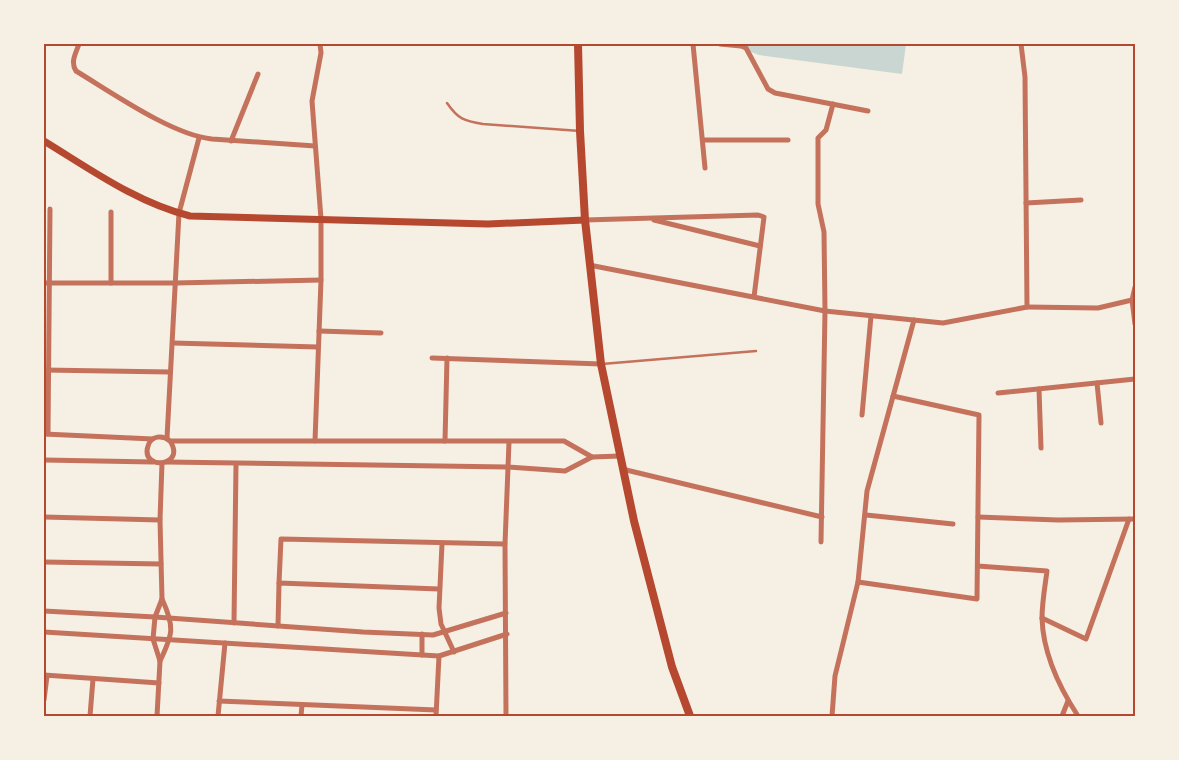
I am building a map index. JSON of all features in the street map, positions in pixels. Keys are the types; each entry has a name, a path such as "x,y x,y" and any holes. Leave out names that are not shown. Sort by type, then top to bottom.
{"highway":[{"path":"578,44 585,220 601,364 634,520 672,667 690,716"}],"main road":[{"path":"44,141 129,192 190,216 488,224 585,220"}],"street":[{"path":"80,44 73,61 76,71 152,116 199,138 315,146"},
{"path":"315,441 321,280 320,219 312,101 320,44"},
{"path":"693,44 705,168"},
{"path":"720,44 746,48 768,89 868,111"},
{"path":"1021,44 1025,77 1026,307"},
{"path":"232,141 258,74"},
{"path":"821,542 825,311 824,232 818,204 818,138 826,130 833,104"},
{"path":"160,662 170,640 170,618 162,599 160,520 164,463 174,453 173,445 169,440 170,372 179,213 199,138"},
{"path":"703,140 788,140"},
{"path":"1026,203 1081,200"},
{"path":"50,209 46,283 46,434 153,439 162,437 169,440 564,441 592,458"},
{"path":"111,212 111,283"},
{"path":"585,220 758,215 764,217 754,297"},
{"path":"646,218 760,246"},
{"path":"589,265 825,311 943,323 1026,307 1098,308 1132,300"},
{"path":"46,283 175,284 321,280"},
{"path":"1135,288 1132,300 1135,324"},
{"path":"862,415 871,316"},
{"path":"832,716 835,676 858,582 867,491 914,320"},
{"path":"319,331 381,333"},
{"path":"173,343 318,347"},
{"path":"432,358 601,364"},
{"path":"445,441 447,358"},
{"path":"46,370 170,372"},
{"path":"998,393 1135,379"},
{"path":"1097,383 1102,423"},
{"path":"1038,389 1041,448"},
{"path":"858,582 977,599 979,414 893,396"},
{"path":"153,439 147,450 148,455 154,462"},
{"path":"506,716 506,544 509,442"},
{"path":"44,460 507,467 565,470 592,458 620,456"},
{"path":"234,623 236,464"},
{"path":"622,469 822,518"},
{"path":"866,515 953,524"},
{"path":"44,517 160,520"},
{"path":"978,517 1058,520 1135,519"},
{"path":"1042,618 1086,639 1129,519"},
{"path":"278,626 281,539 506,544"},
{"path":"442,544 439,589 441,624 454,652"},
{"path":"44,562 161,564"},
{"path":"978,566 1047,571 1042,618 1051,665 1068,702 1078,716"},
{"path":"279,583 439,589"},
{"path":"157,716 160,662 153,639 155,617 162,599"},
{"path":"44,612 155,617 363,632 433,635 506,613"},
{"path":"44,632 439,656 507,634"},
{"path":"422,634 422,655"},
{"path":"218,716 225,643"},
{"path":"436,716 439,656"},
{"path":"44,700 45,675 159,683"},
{"path":"90,716 93,679"},
{"path":"219,702 436,710"},
{"path":"1062,716 1068,702"},
{"path":"301,716 302,704"}],"lane":[{"path":"447,103 456,115 475,123 580,131"},
{"path":"601,364 756,351"}],"shaded area":[{"path":"730,44 906,44 902,74 759,55"}]}
